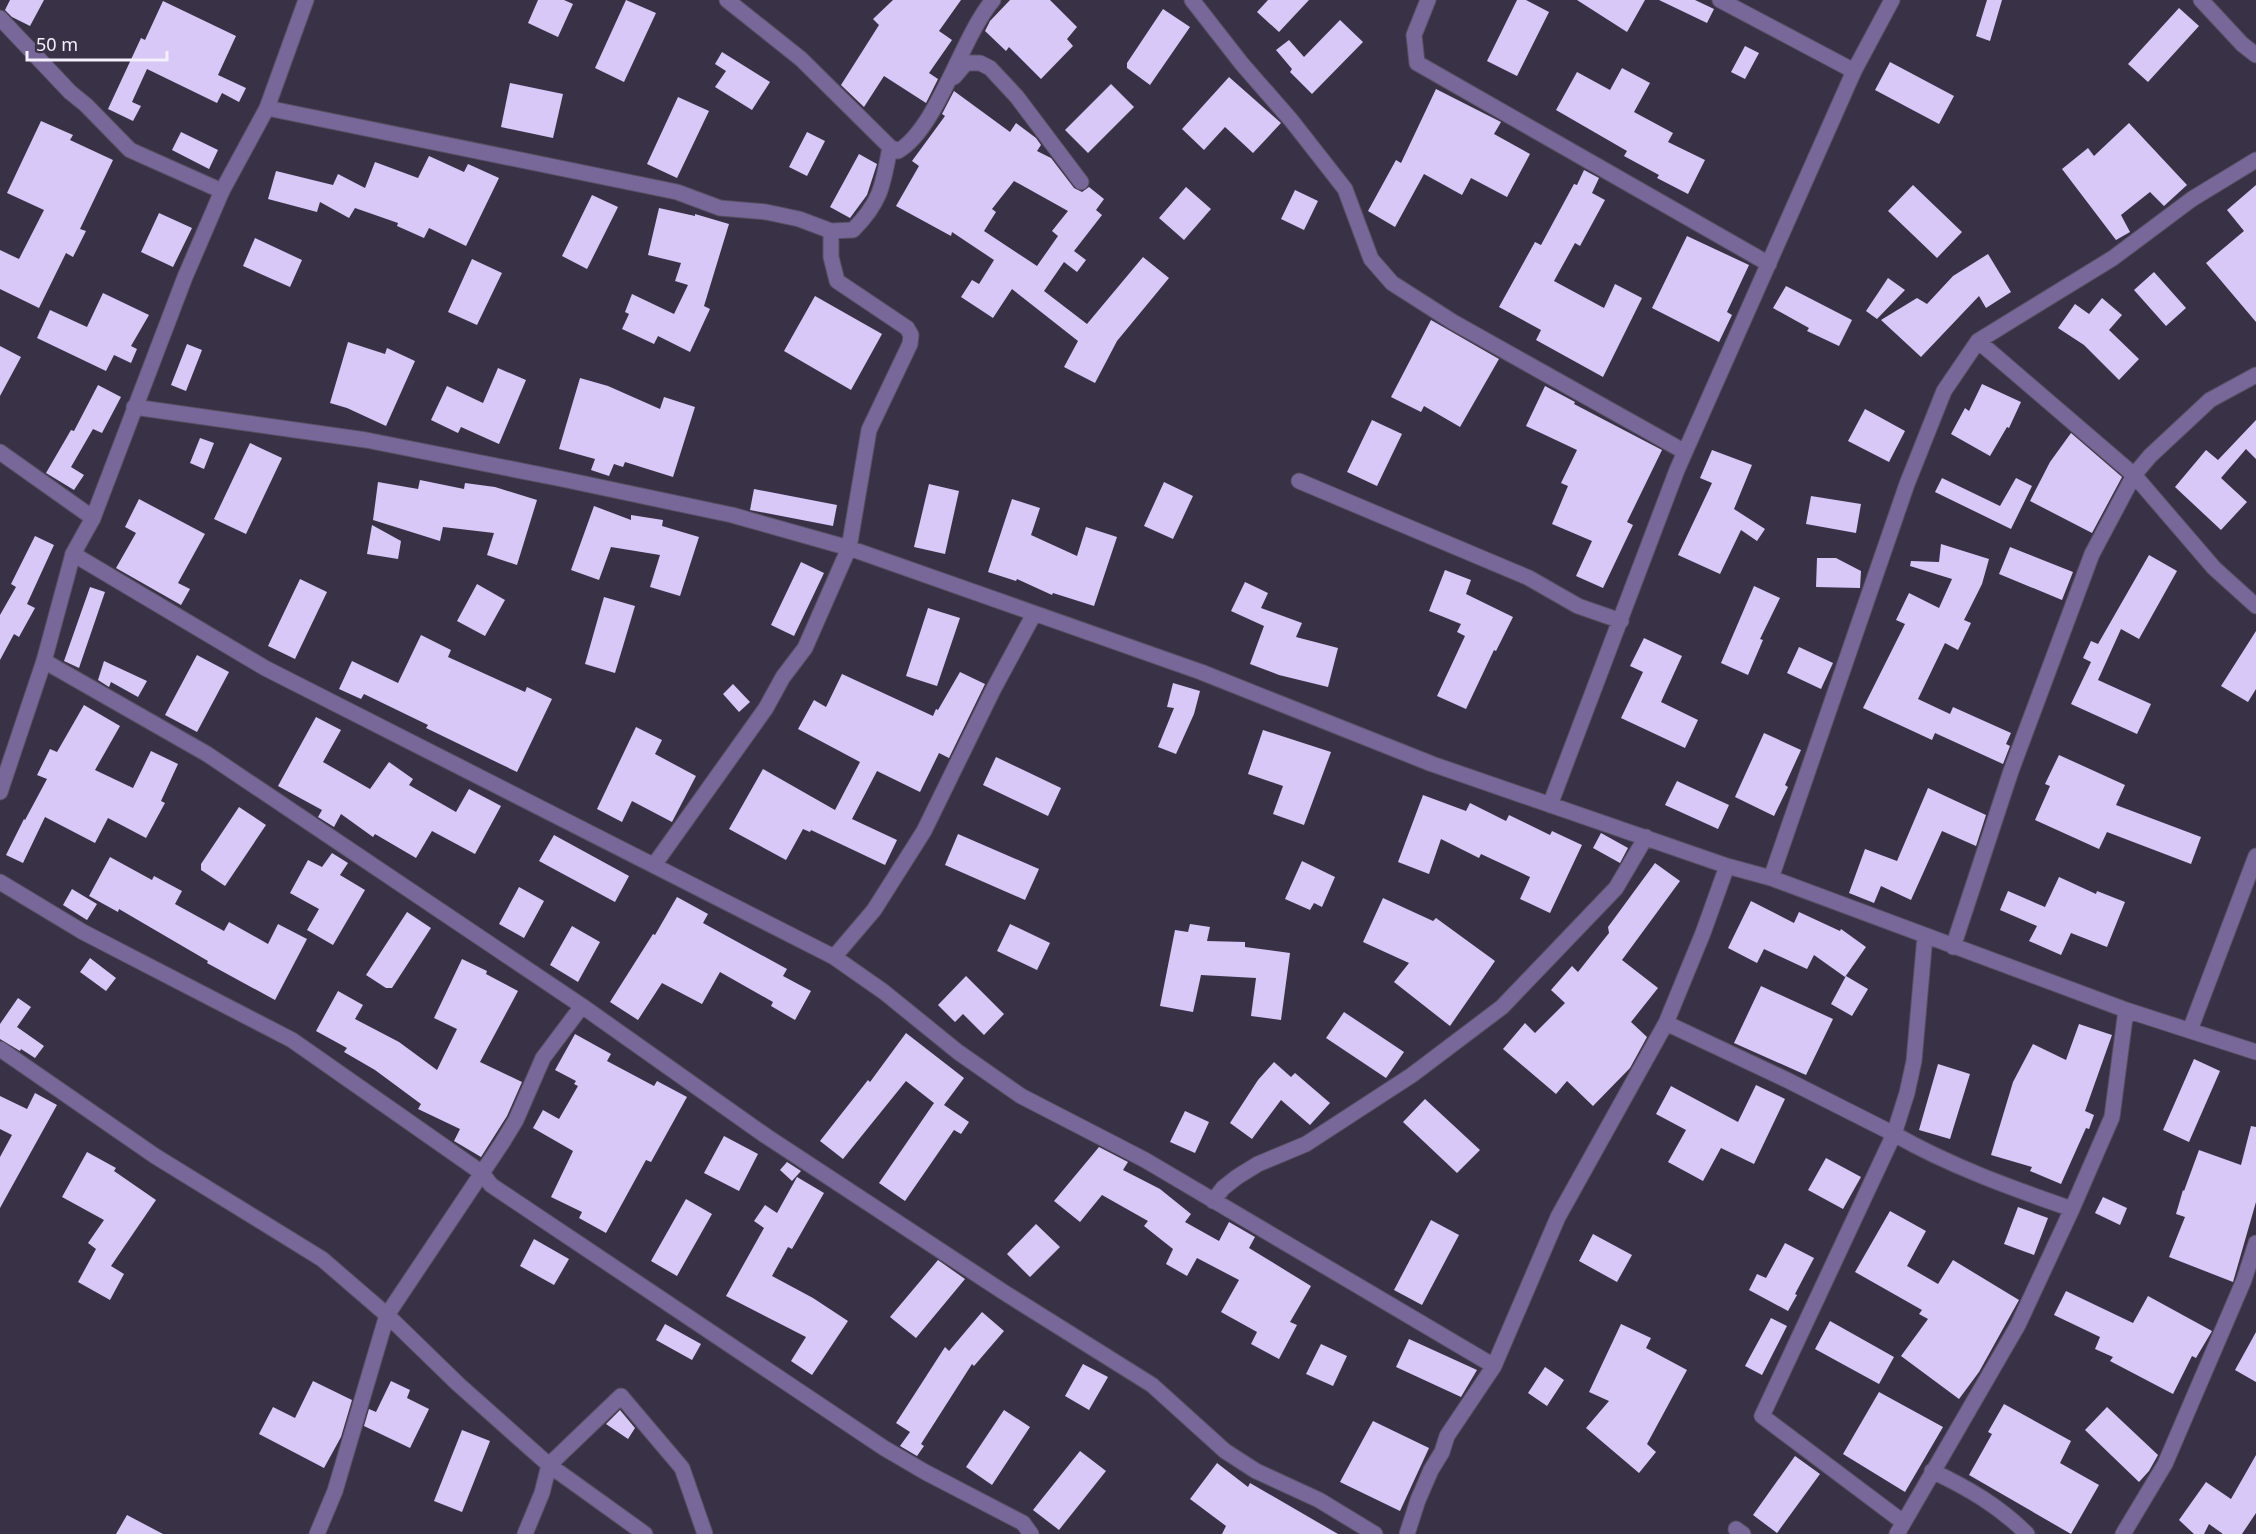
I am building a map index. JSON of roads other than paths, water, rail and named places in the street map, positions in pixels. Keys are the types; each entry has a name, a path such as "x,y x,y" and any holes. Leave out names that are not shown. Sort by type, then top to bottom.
{"street":[{"path":"0,792 44,661 73,554 93,518 134,407 222,190 267,108 306,0"},
{"path":"727,0 801,59 890,147 898,151 909,145 927,119 980,15 993,0"},
{"path":"1192,0 1344,189 1371,260 1392,283 1453,322 1685,452"},
{"path":"1428,0 1414,35 1417,63 1768,264"},
{"path":"1719,0 1854,71"},
{"path":"1550,805 1685,452 1854,71 1892,0"},
{"path":"2201,0 2242,44 2256,55"},
{"path":"0,18 70,92 130,150 222,190"},
{"path":"944,88 966,63 980,63 990,68 1017,97 1081,182"},
{"path":"267,108 677,192 720,208 766,212 799,219 831,231 853,230 869,214 882,190 890,147"},
{"path":"1771,878 1906,484 1944,391 1978,341 2113,258 2192,199 2256,160"},
{"path":"654,865 766,708 783,677 805,648 849,548 869,430 910,344 911,335 907,328 837,282 831,257 831,231"},
{"path":"1978,341 2134,475 2214,568 2256,606"},
{"path":"1953,946 2011,771 2092,554 2134,475 2150,456 2210,400 2256,375"},
{"path":"134,407 366,440 539,474 732,515 849,548 1201,672 1432,764 1727,866 1771,878 2126,1010 2256,1052"},
{"path":"0,452 93,518"},
{"path":"1299,481 1529,578 1578,606 1621,621"},
{"path":"73,554 265,668 834,957 884,992 958,1052 1011,1090 1053,1114 1145,1160 1494,1366"},
{"path":"834,957 874,910 924,831 993,690 1034,614"},
{"path":"44,661 207,754 582,1006 766,1136 1005,1293 1152,1385 1225,1451 1256,1471 1319,1500 1375,1534"},
{"path":"1213,1201 1223,1188 1237,1177 1258,1164 1306,1143 1412,1075 1502,1006 1616,888 1646,837"},
{"path":"2190,1030 2256,856"},
{"path":"1407,1534 1418,1500 1442,1452 1447,1436 1494,1366 1558,1217 1666,1023 1703,933 1727,866"},
{"path":"0,882 82,932 292,1040 482,1173 491,1185 884,1448 1023,1523 1031,1534"},
{"path":"1925,936 1914,1060 1907,1093 1894,1134 1762,1416 1900,1528 2018,1325 2072,1209 2112,1117 2126,1010"},
{"path":"317,1534 335,1491 387,1315 516,1120 543,1058 582,1006"},
{"path":"1666,1023 1787,1080 1928,1153 2009,1187 2072,1209"},
{"path":"0,1048 155,1156 322,1259 387,1315 458,1384 549,1465 645,1534"},
{"path":"2123,1534 2165,1464 2244,1280 2256,1244"},
{"path":"525,1534 542,1493 549,1465 621,1396 682,1468 705,1534"},
{"path":"1932,1471 1968,1488 1993,1504 2027,1534"}]}
